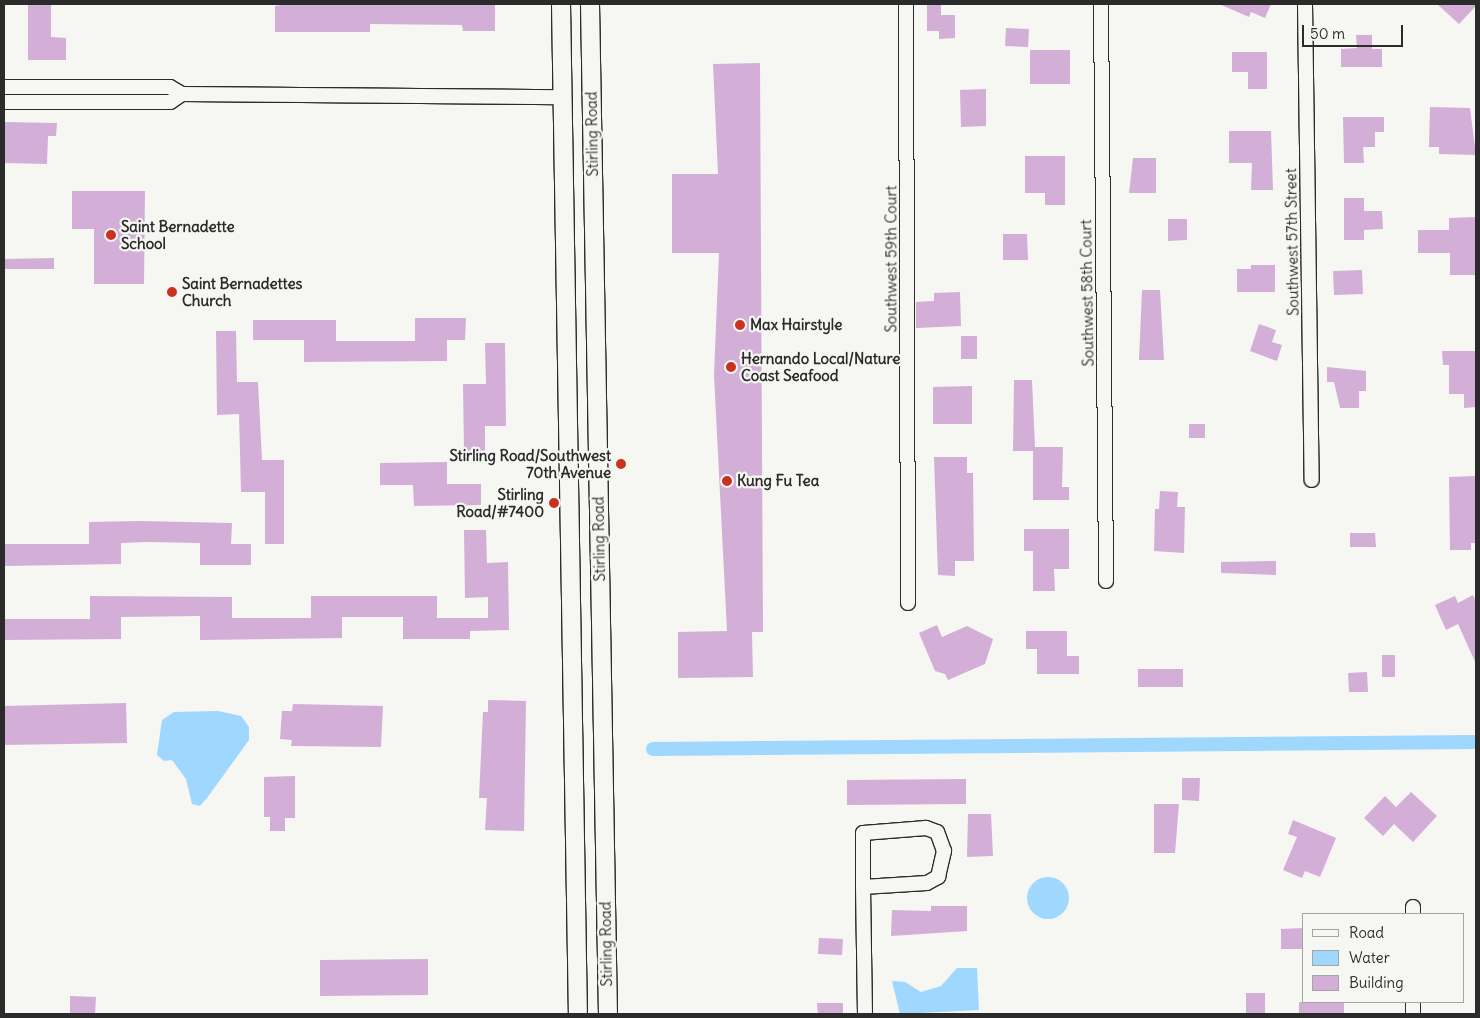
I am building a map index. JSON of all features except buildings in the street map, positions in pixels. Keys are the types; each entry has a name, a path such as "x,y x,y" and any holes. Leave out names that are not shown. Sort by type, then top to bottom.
{"main road":[{"name":"Stirling Road","path":"562,4 578,1014"},
{"name":"Stirling Road","path":"590,4 608,1014"},
{"path":"565,264 595,265"}],"street":[{"name":"Southwest 59th Court","path":"906,4 908,604"},
{"name":"Southwest 58th Court","path":"1100,4 1106,581"},
{"name":"Southwest 57th Street","path":"1305,4 1312,480"},
{"path":"4,87 170,88 182,94 562,97"},
{"path":"4,102 170,102 182,94"},
{"path":"863,887 927,883 938,877 944,851 937,832 926,828 863,832 863,887 865,1014"}],"water":[{"path":"218,711 241,716 249,727 249,740 200,806 192,804 186,779 172,760 164,761 157,755 162,720 174,712"},
{"path":"1048,877 1063,883 1069,898 1063,913 1048,919 1033,913 1027,898 1033,883"},
{"path":"957,968 977,968 979,1010 900,1014 892,981 905,982 921,992 941,986"}],"waterway":[{"path":"653,749 1476,742"}],"place":[{"name":"Saint Bernadette School","path":"111,235"},
{"name":"Saint Bernadettes Church","path":"172,292"},
{"name":"Max Hairstyle","path":"740,325"},
{"name":"Hernando Local/Nature Coast Seafood","path":"731,367"},
{"name":"Stirling Road/Southwest 70th Avenue","path":"621,464"},
{"name":"Kung Fu Tea","path":"727,481"},
{"name":"Stirling Road/#7400","path":"554,503"}]}
